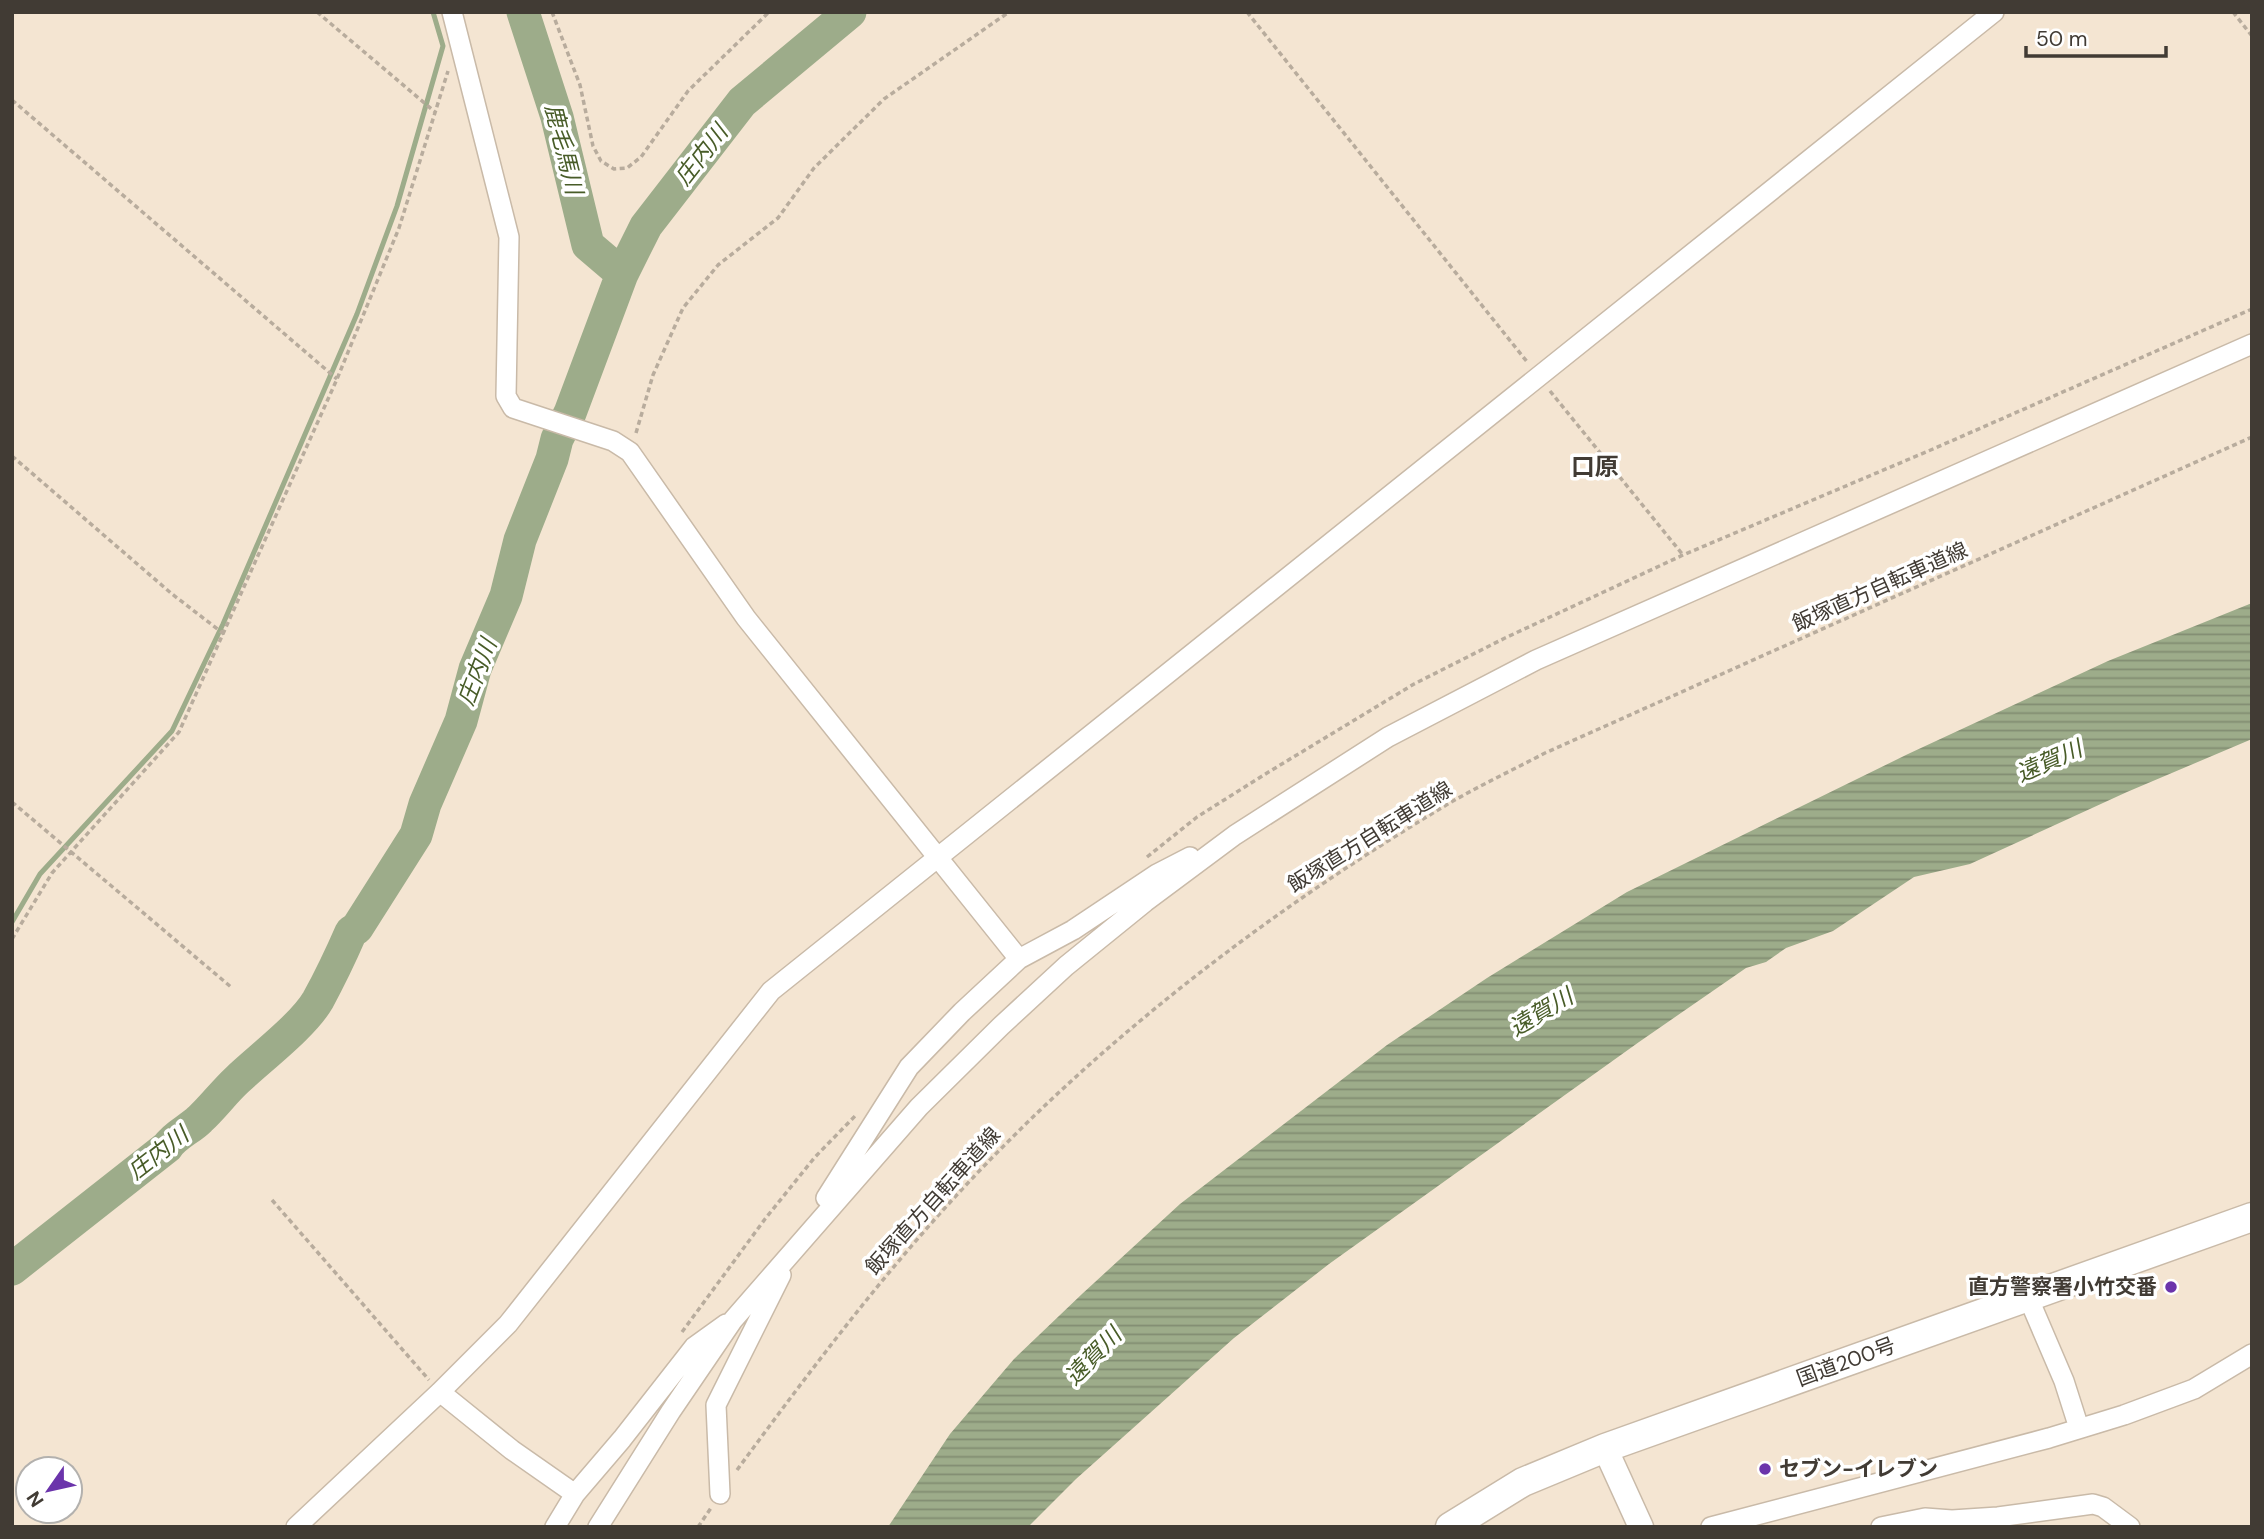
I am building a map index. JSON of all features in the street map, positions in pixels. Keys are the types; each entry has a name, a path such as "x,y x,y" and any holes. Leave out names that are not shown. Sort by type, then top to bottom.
{"highway":[{"name":"国道200号","path":"1450,1527 1523,1482 1605,1448 2252,1217"}],"main road":[{"path":"1605,1448 1641,1527"}],"street":[{"path":"452,12 509,237 506,396 513,408 622,447 746,618 1019,959"},
{"path":"296,1527 508,1324 771,991 1994,12"},
{"path":"598,1527 671,1411 733,1320 919,1107 1000,1026 1066,966 1221,846 1388,737 1536,660 2252,344"},
{"path":"720,1493 716,1405 796,1245 909,1067 962,1012 1019,959 1073,930 1157,874 1199,853 1221,846"},
{"path":"2028,1297 2064,1381 2079,1429"},
{"path":"555,1527 575,1494 694,1347 733,1320"},
{"path":"1711,1527 2079,1429 2194,1389 2252,1354"},
{"path":"440,1392 512,1450 575,1494"},
{"path":"1881,1527 1925,1518 2000,1522 2093,1504 2103,1507 2130,1527"}],"path":[{"path":"317,12 435,112"},
{"path":"552,12 580,85 593,146 601,161 614,169 627,168 641,158 688,91 769,12"},
{"path":"622,447 683,308 718,265 778,218 814,168 884,99 1009,12"},
{"path":"1247,12 1683,555"},
{"path":"2233,12 2252,36"},
{"path":"12,939 52,873 179,732 337,379 399,228 459,35"},
{"path":"12,100 337,379"},
{"path":"1145,859 1197,817 1414,684 1505,638 1683,555 2252,309"},
{"name":"飯塚直方自転車道線","path":"698,1527 720,1493 864,1300 985,1165 1114,1044 1275,916 1440,808 1545,753 2252,437"},
{"path":"12,456 172,594 224,635"},
{"path":"12,802 231,987"},
{"path":"680,1334 815,1157 851,1118 858,1114"},
{"path":"272,1199 440,1392"}],"water":[{"name":"遠賀川","path":"2252,603 2252,739 2127,792 1970,864 1914,877 1833,931 1786,948 1766,962 1746,968 1329,1264 1234,1338 1076,1479 1028,1527 888,1527 950,1434 1014,1359 1180,1204 1387,1045 1487,978 1627,892 1908,754 2108,661"}],"waterway":[{"path":"12,922 40,874 172,731 223,624 357,314 397,206 443,46 433,12"},
{"name":"鹿毛馬川","path":"523,12 557,117 588,245 622,274"},
{"name":"庄内川","path":"12,1269 196,1123 237,1080 292,1031 318,1000 351,932 357,928 416,835 425,804 461,721 475,669 506,596 520,540 552,459 557,439 570,413 622,274 646,226 742,102 850,12"}],"place":[{"name":"直方警察署小竹交番","path":"2171,1287"},
{"name":"セブン-イレブン","path":"1765,1469"}],"district":[{"name":"口原","path":"1595,466"}]}
